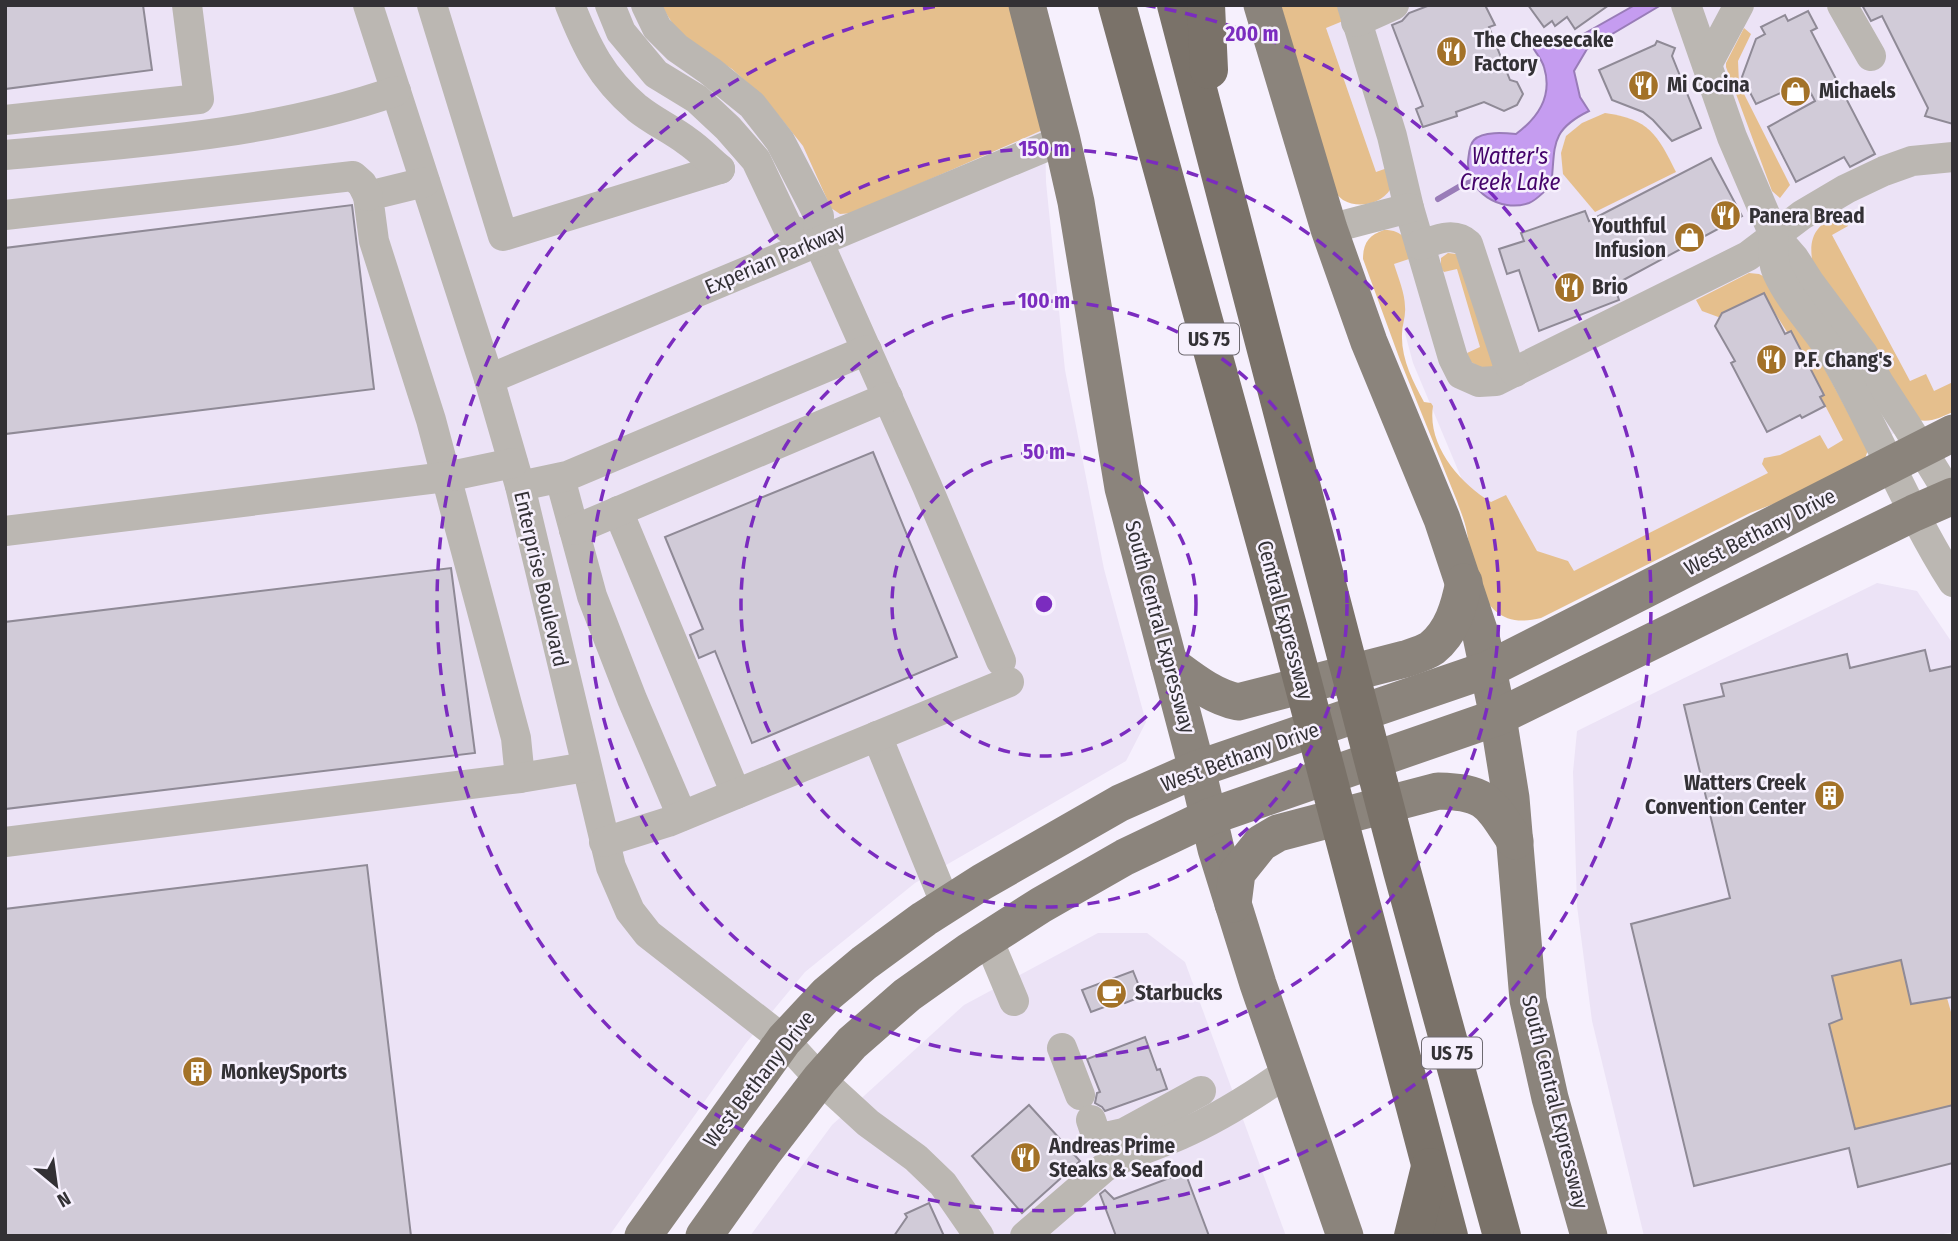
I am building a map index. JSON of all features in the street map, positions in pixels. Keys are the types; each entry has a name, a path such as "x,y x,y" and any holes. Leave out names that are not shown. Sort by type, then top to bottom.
{"highway":[{"name":"Central Expressway","path":"1117,5 1287,626 1449,1236"},
{"name":"US 75","path":"1176,5 1402,871 1502,1236"},
{"path":"1206,5 1213,149"},
{"path":"1413,1236 1430,1165"}],"main road":[{"name":"South Central Expressway","path":"1027,5 1062,140 1083,239 1123,488 1216,849 1345,1236"},
{"path":"1262,5 1329,229 1369,342 1442,519 1464,582 1489,669"},
{"name":"West Bethany Drive","path":"643,1236 783,1041 827,994 864,963 946,905 1018,860 1120,803 1197,769 1489,669 1922,449"},
{"path":"704,1236 763,1153 820,1079 852,1043 907,995 988,939 1125,857 1209,817 1499,717 1914,513 1952,498"},
{"path":"1169,663 1209,692 1238,702 1405,659 1430,649 1446,633 1459,608 1464,582"},
{"name":"South Central Expressway","path":"1489,669 1499,717 1516,841 1528,1000 1550,1098 1589,1236"},
{"path":"1120,803 1163,760 1180,704"},
{"path":"1233,904 1237,873 1261,843 1278,833 1438,791 1462,792 1481,798 1494,809 1516,841"}],"street":[{"path":"5,120 199,99 187,5"},
{"name":"Enterprise Boulevard","path":"368,5 489,379 516,475 604,842 611,867 630,911 648,934 783,1041 868,1123 916,1158 943,1184 979,1236"},
{"path":"432,5 503,236 720,169 687,140 661,126 630,101 609,78 587,47 570,5"},
{"path":"1394,5 1354,13 1392,136 1409,208 1453,358 1461,374 1479,382 1496,381 1748,256 1774,235 1826,201 1884,171 1912,161 1953,157"},
{"path":"1708,63 1739,5"},
{"path":"1842,5 1871,56"},
{"path":"1688,9 1732,137 1774,235 1794,258 1810,284 1863,354 1952,498"},
{"path":"587,47 615,18 649,11 657,28 677,48 752,105 780,141 819,216 818,241 1005,671 877,736 682,816 604,842"},
{"path":"615,18 656,74 696,99 728,128 756,160 788,228 818,241"},
{"path":"5,155 121,144 268,125 396,91"},
{"path":"742,144 766,123"},
{"name":"Experian Parkway","path":"489,379 1062,140"},
{"path":"5,215 353,176 362,184 368,196 374,241 431,420 516,738 520,778"},
{"path":"368,196 425,182"},
{"path":"1329,229 1409,208"},
{"path":"1420,245 1449,237 1463,239 1468,244 1507,362 1515,372"},
{"path":"5,531 446,477 516,475 560,478 867,350"},
{"path":"574,530 888,397"},
{"path":"1922,449 1914,513 1929,544 1953,582"},
{"path":"560,478 592,596 682,816"},
{"path":"618,511 736,794"},
{"path":"877,736 946,905"},
{"path":"5,842 520,778 586,766"},
{"path":"988,939 1014,1001"},
{"path":"1062,1048 1095,1132 1106,1137 1124,1133 1201,1091"},
{"path":"1025,1236 1105,1167 1211,1119 1264,1089 1289,1071"}],"shaded area":[{"path":"5,5 1012,5 1045,129 1046,182 1065,370 1104,569 1146,722 1126,761 915,883 805,972 746,1043 609,1236 5,1236"},
{"path":"661,5 1012,5 1045,129 853,213 840,214 831,208 803,146 779,116 758,92 732,69 692,44 674,26"},
{"path":"1281,5 1338,5 1343,21 1326,28 1376,172 1393,166 1393,184 1390,191 1379,200 1364,204 1350,203 1331,188"},
{"path":"1317,5 1953,5 1953,404 1521,620 1413,363"},
{"path":"1744,28 1751,34 1738,61 1739,84 1790,185 1780,198 1772,191 1726,67"},
{"path":"1605,113 1632,119 1650,130 1676,172 1595,212 1563,174 1561,153 1566,136 1582,123"},
{"path":"1842,212 1848,226 1832,235 1910,381 1926,374 1934,391 1953,382 1953,412 1932,420 1918,420 1814,270 1811,250 1814,235 1824,223"},
{"path":"1384,230 1401,234 1415,257 1394,264 1405,302 1402,343 1408,370 1424,402 1433,406 1432,421 1440,449 1457,474 1479,494 1491,502 1506,495 1537,551 1568,561 1574,571 1768,473 1762,464 1764,458 1780,455 1820,435 1828,449 1843,440 1787,332 1763,294 1721,318 1702,311 1696,300 1749,273 1767,278 1803,328 1868,450 1863,464 1797,495 1750,513 1541,618 1520,620 1504,617 1492,608 1477,580 1462,514 1363,259 1368,240"},
{"path":"1448,253 1456,254 1497,367 1487,371 1471,362 1467,353 1480,347 1457,269 1444,272 1441,268 1441,258"},
{"name":"Watters Creek Convention Center","path":"1877,583 1917,591 1953,644 1953,1232 1933,1236 1644,1236 1592,1021 1577,906 1573,772 1577,731"},
{"path":"1098,933 1147,933 1185,962 1286,1236 750,1236 832,1125 964,1005"},
{"path":"1901,960 1912,1004 1947,998 1953,1019 1953,1105 1855,1129 1829,1024 1842,1018 1832,976"}],"water":[{"name":"Watter's Creek Lake","path":"1635,5 1661,5 1587,49 1574,71 1580,97 1589,111 1576,118 1560,133 1554,150 1551,186 1532,202 1518,205 1497,202 1479,191 1469,172 1470,147 1474,140 1494,133 1516,134 1542,105 1547,87 1543,64 1533,48 1538,41 1580,36"}],"building":[{"path":"5,5 143,5 152,70 5,89"},
{"name":"The Cheesecake Factory","path":"1430,5 1485,5 1495,25 1489,27 1510,80 1517,82 1523,94 1517,105 1504,111 1484,102 1456,112 1457,116 1423,127 1416,109 1423,106 1392,25 1402,21 1409,13"},
{"path":"1528,5 1609,5 1575,29 1567,17 1555,26 1552,21 1544,27"},
{"path":"1862,5 1953,5 1953,124 1925,116 1928,108 1882,16 1871,21"},
{"name":"Michaels","path":"1808,11 1817,28 1811,31 1875,154 1850,167 1844,157 1796,182 1768,127 1815,101 1805,82 1756,104 1742,77 1756,39 1765,34 1761,27 1785,15 1788,21"},
{"name":"Mi Cocina","path":"1657,41 1675,48 1672,56 1701,128 1672,141 1643,112 1612,100 1599,70 1655,45"},
{"path":"1711,158 1742,216 1614,285 1619,300 1539,331 1519,270 1507,274 1499,249 1524,241 1521,233 1585,211 1589,221"},
{"path":"352,205 374,389 5,434 5,248"},
{"name":"P.F. Chang's","path":"1764,293 1785,334 1791,331 1824,395 1820,397 1825,406 1767,432 1731,363 1735,361 1715,326 1722,313"},
{"path":"873,452 957,657 752,743 715,651 699,658 690,635 703,629 665,537"},
{"path":"451,568 475,753 5,809 5,622"},
{"path":"1925,650 1930,671 1953,666 1953,997 1911,1004 1901,960 1832,976 1842,1019 1829,1024 1855,1129 1953,1105 1953,1163 1858,1187 1849,1148 1694,1186 1631,924 1730,898 1684,705 1724,696 1721,684 1847,654 1850,668"},
{"name":"MonkeySports","path":"367,865 411,1236 5,1236 5,909"},
{"name":"Starbucks","path":"1133,971 1143,996 1091,1012 1082,990"},
{"path":"1145,1037 1167,1089 1105,1111 1095,1103 1097,1093 1100,1092 1087,1059"},
{"name":"Andreas Prime Steaks & Seafood","path":"1029,1105 1080,1161 1022,1213 972,1156"},
{"path":"1185,1172 1209,1236 1116,1236 1100,1194 1105,1190 1114,1199"},
{"path":"929,1203 944,1236 894,1236 907,1217 905,1214"}],"waterway":[{"path":"1438,199 1462,185 1480,179"}],"place":[{"name":"The Cheesecake Factory","path":"1451,52"},
{"name":"Mi Cocina","path":"1644,85"},
{"name":"Michaels","path":"1796,91"},
{"name":"Panera Bread","path":"1726,216"},
{"name":"Youthful Infusion","path":"1689,238"},
{"name":"Brio","path":"1569,287"},
{"name":"P.F. Chang's","path":"1771,360"},
{"name":"Watters Creek Convention Center","path":"1829,795"},
{"name":"Starbucks","path":"1112,993"},
{"name":"MonkeySports","path":"198,1072"},
{"name":"Andreas Prime Steaks & Seafood","path":"1026,1158"}]}
